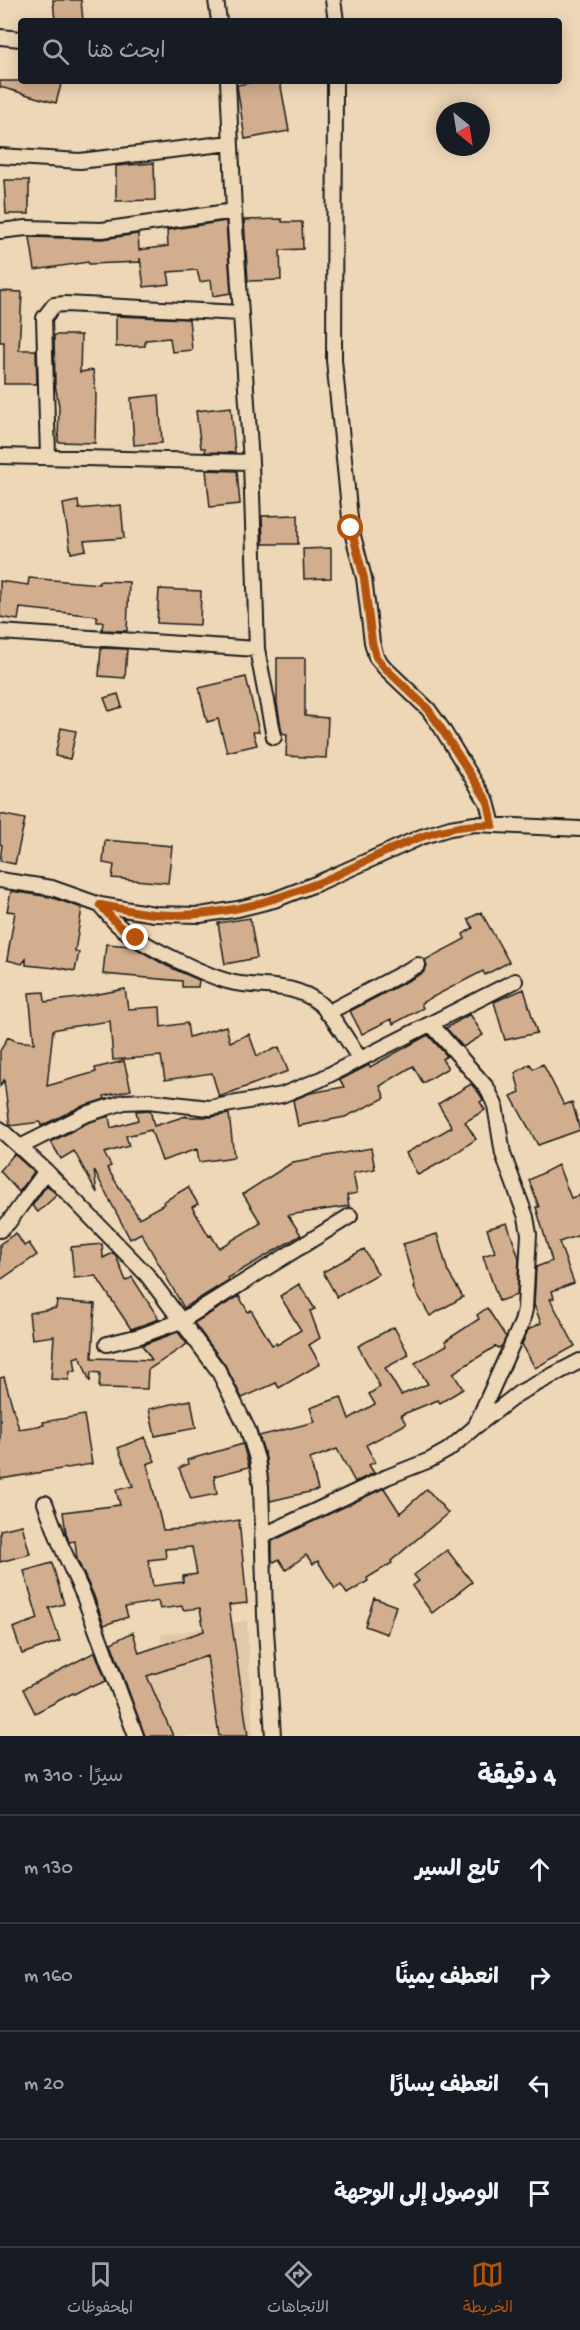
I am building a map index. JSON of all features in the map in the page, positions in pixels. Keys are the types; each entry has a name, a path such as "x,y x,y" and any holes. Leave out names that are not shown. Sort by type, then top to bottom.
{"street":[{"path":"216,0 219,18"},
{"path":"333,0 336,18"},
{"path":"0,37 18,39"},
{"path":"228,84 240,313 251,462 257,649 274,737"},
{"path":"335,84 334,360 351,528 364,578 372,642 376,657 428,709 441,728 488,802 493,825"},
{"path":"0,156 80,161 230,143"},
{"path":"0,231 26,228 102,230 234,211"},
{"path":"48,456 44,318 54,305 240,313"},
{"path":"0,456 251,462"},
{"path":"0,632 257,649"},
{"path":"0,880 52,888 100,905 154,914 200,915 274,900 421,837 450,828 475,824 580,829"},
{"path":"100,905 119,926 136,938 179,960 234,983 290,988 319,1004 360,1059"},
{"path":"327,1013 418,965"},
{"path":"20,1147 84,1115 124,1102 148,1101 209,1108 282,1095 319,1080 515,981"},
{"path":"431,1024 487,1088 495,1105 502,1154 526,1217 529,1234 525,1309 522,1322 475,1427"},
{"path":"0,1129 46,1171 147,1275 218,1370 248,1430 258,1468 273,1736"},
{"path":"0,1230 8,1223 46,1171"},
{"path":"107,1344 140,1336 181,1321 350,1216"},
{"path":"262,1536 430,1460 448,1450 519,1393 580,1361"},
{"path":"45,1503 83,1594 136,1736"}],"shaded area":[{"path":"247,1621 253,1736 144,1736 115,1659 163,1646 160,1635"}],"building":[{"path":"53,0 81,0 83,18 55,18"},
{"path":"0,81 18,81 18,84 61,84 56,103 0,87"},
{"path":"281,84 289,131 245,139 237,85"},
{"path":"154,163 155,200 116,201 116,166"},
{"path":"4,180 29,180 29,214 6,214"},
{"path":"282,219 282,222 302,222 303,249 280,250 281,280 248,281 244,220"},
{"path":"226,221 231,293 213,296 211,280 200,282 197,270 168,272 170,284 144,287 140,258 140,262 89,264 88,262 35,270 30,237 102,239 138,234 139,250 168,246 167,230"},
{"path":"0,291 22,292 19,350 36,350 37,384 4,384 4,342 0,342"},
{"path":"116,316 189,319 192,350 172,352 170,338 145,340 145,346 116,347"},
{"path":"54,335 81,335 80,372 93,370 96,395 95,443 58,442 59,406 55,384"},
{"path":"159,395 162,443 134,445 131,398"},
{"path":"231,407 235,453 205,452 205,448 201,448 196,411"},
{"path":"206,470 237,471 240,504 210,507"},
{"path":"78,501 79,509 121,505 124,538 84,541 86,550 71,553 63,504"},
{"path":"298,515 298,544 263,544 262,516"},
{"path":"331,548 331,578 304,579 303,549"},
{"path":"29,578 99,584 99,581 129,582 127,631 102,630 103,622 97,622 97,616 20,608 18,620 0,617 0,581 28,585"},
{"path":"159,589 201,591 200,625 157,623"},
{"path":"101,648 127,649 125,678 99,676"},
{"path":"277,658 305,658 305,716 328,718 326,758 286,756 287,734 282,733 277,703"},
{"path":"246,677 259,732 253,732 257,745 227,752 218,719 207,722 199,688"},
{"path":"118,694 122,707 109,711 104,698"},
{"path":"61,728 76,731 70,759 55,756"},
{"path":"0,814 25,819 15,864 0,861 2,845 0,844"},
{"path":"105,840 172,846 168,883 112,878 114,865 103,863"},
{"path":"11,891 50,897 82,908 75,951 79,952 75,971 26,965 26,959 22,964 7,960 15,912 7,911"},
{"path":"481,912 509,962 485,975 483,971 421,1003 423,1008 393,1024 391,1019 362,1034 350,1011 423,973 427,966 425,960 465,939 463,934 473,928 468,919"},
{"path":"250,918 257,958 225,964 218,923"},
{"path":"106,944 132,946 167,966 199,980 198,987 182,987 182,981 103,974"},
{"path":"125,989 128,1009 160,1007 161,1027 187,1023 189,1037 226,1026 230,1042 249,1034 257,1056 279,1047 288,1071 219,1097 212,1073 165,1080 161,1056 113,1060 110,1021 62,1028 53,1030 47,1086 96,1072 95,1068 124,1061 131,1090 104,1096 105,1099 80,1107 41,1126 40,1122 10,1126 4,1080 0,1086 0,1051 8,1037 16,1041 34,1043 29,993 44,992 45,1002"},
{"path":"524,989 537,1033 505,1040 494,1002"},
{"path":"470,1014 483,1035 463,1047 446,1028"},
{"path":"428,1035 447,1056 442,1059 448,1068 423,1083 413,1066 380,1086 385,1098 345,1117 298,1126 293,1100 310,1093 344,1087 340,1080 369,1065 370,1067"},
{"path":"530,1064 533,1069 543,1064 564,1105 572,1102 580,1130 538,1145 511,1096 520,1092 515,1073"},
{"path":"471,1084 483,1100 480,1102 485,1110 465,1122 476,1139 418,1175 406,1153 452,1127 438,1104"},
{"path":"150,1110 154,1126 186,1116 210,1117 229,1114 234,1157 199,1162 197,1149 162,1161 151,1130 126,1136 129,1146 104,1153 111,1166 107,1168 139,1218 188,1187 198,1204 192,1207 219,1248 261,1223 243,1194 293,1162 371,1148 375,1169 353,1173 357,1193 347,1195 349,1206 288,1215 301,1235 228,1278 229,1280 184,1308 141,1233 130,1239 94,1170 97,1193 74,1151 61,1159 51,1142 87,1123 109,1116 111,1128 138,1120 136,1111"},
{"path":"14,1154 34,1172 19,1192 0,1171"},
{"path":"558,1165 571,1198 580,1195 580,1235 559,1242 574,1283 552,1291 554,1298 550,1299 575,1346 535,1368 522,1344 528,1330 541,1323 534,1305 536,1267 552,1261 536,1207 539,1207 529,1180"},
{"path":"47,1185 57,1195 38,1212 32,1206"},
{"path":"507,1223 519,1258 517,1295 499,1301 483,1256 495,1252 487,1229"},
{"path":"16,1233 24,1246 29,1243 37,1255 0,1280 0,1244"},
{"path":"437,1234 448,1272 463,1297 430,1316 414,1288 403,1244"},
{"path":"102,1244 103,1258 113,1253 116,1256 126,1281 132,1277 159,1319 131,1329 96,1276 74,1278 71,1247"},
{"path":"364,1249 378,1274 337,1297 323,1272"},
{"path":"299,1284 315,1309 310,1311 320,1338 309,1345 320,1364 279,1388 276,1383 242,1398 225,1365 194,1323 239,1296 248,1312 251,1310 272,1345 276,1343 277,1345 301,1330 280,1296"},
{"path":"57,1301 95,1304 92,1358 152,1360 142,1345 178,1332 187,1344 148,1370 147,1389 99,1388 100,1373 91,1372 90,1382 80,1356 74,1358 76,1371 70,1371 69,1380 51,1379 54,1336 32,1339 29,1313 56,1308"},
{"path":"487,1308 506,1337 502,1346 498,1348 496,1346 453,1373 463,1389 440,1403 438,1400 401,1415 406,1424 366,1445 375,1462 369,1465 374,1473 355,1482 337,1449 310,1459 318,1490 270,1501 266,1458 259,1436 315,1422 310,1408 341,1397 349,1419 375,1404 369,1394 380,1387 358,1346 394,1327 409,1355 385,1368 401,1395 428,1384 415,1363 447,1345 445,1341 479,1319 477,1315"},
{"path":"4,1377 19,1429 84,1415 92,1464 0,1479 0,1378"},
{"path":"191,1400 196,1428 155,1436 149,1409"},
{"path":"145,1437 155,1461 147,1464 163,1530 239,1520 247,1603 229,1605 248,1736 219,1736 207,1656 147,1676 173,1736 145,1736 111,1643 133,1632 139,1653 204,1631 200,1608 183,1610 182,1606 160,1609 158,1601 125,1607 128,1617 104,1625 77,1559 75,1541 69,1542 63,1512 120,1505 116,1490 133,1486 118,1448","holes":["192,1547 197,1574 183,1576 183,1582 153,1586 148,1560 166,1558 165,1549"]},
{"path":"243,1444 249,1467 214,1476 217,1494 191,1499 179,1468 188,1464 187,1460"},
{"path":"384,1488 400,1513 427,1489 448,1513 391,1561 392,1563 367,1578 368,1581 347,1594 341,1585 335,1589 318,1561 313,1564 306,1555 286,1570 279,1559 274,1562 272,1560 272,1541"},
{"path":"22,1525 30,1554 0,1562 0,1530"},
{"path":"447,1550 472,1582 432,1613 412,1586 419,1581 414,1575"},
{"path":"52,1563 64,1604 49,1608 60,1641 22,1654 13,1628 38,1619 24,1571"},
{"path":"374,1598 396,1606 387,1634 365,1626"},
{"path":"95,1652 106,1681 73,1693 35,1713 23,1689"}],"route":[{"path":"136,938 119,926 100,905 154,914 200,915 238,909 274,900 318,883 421,837 450,828 475,824 493,825 488,802 428,709 376,657 372,642 367,593 351,528"}]}
